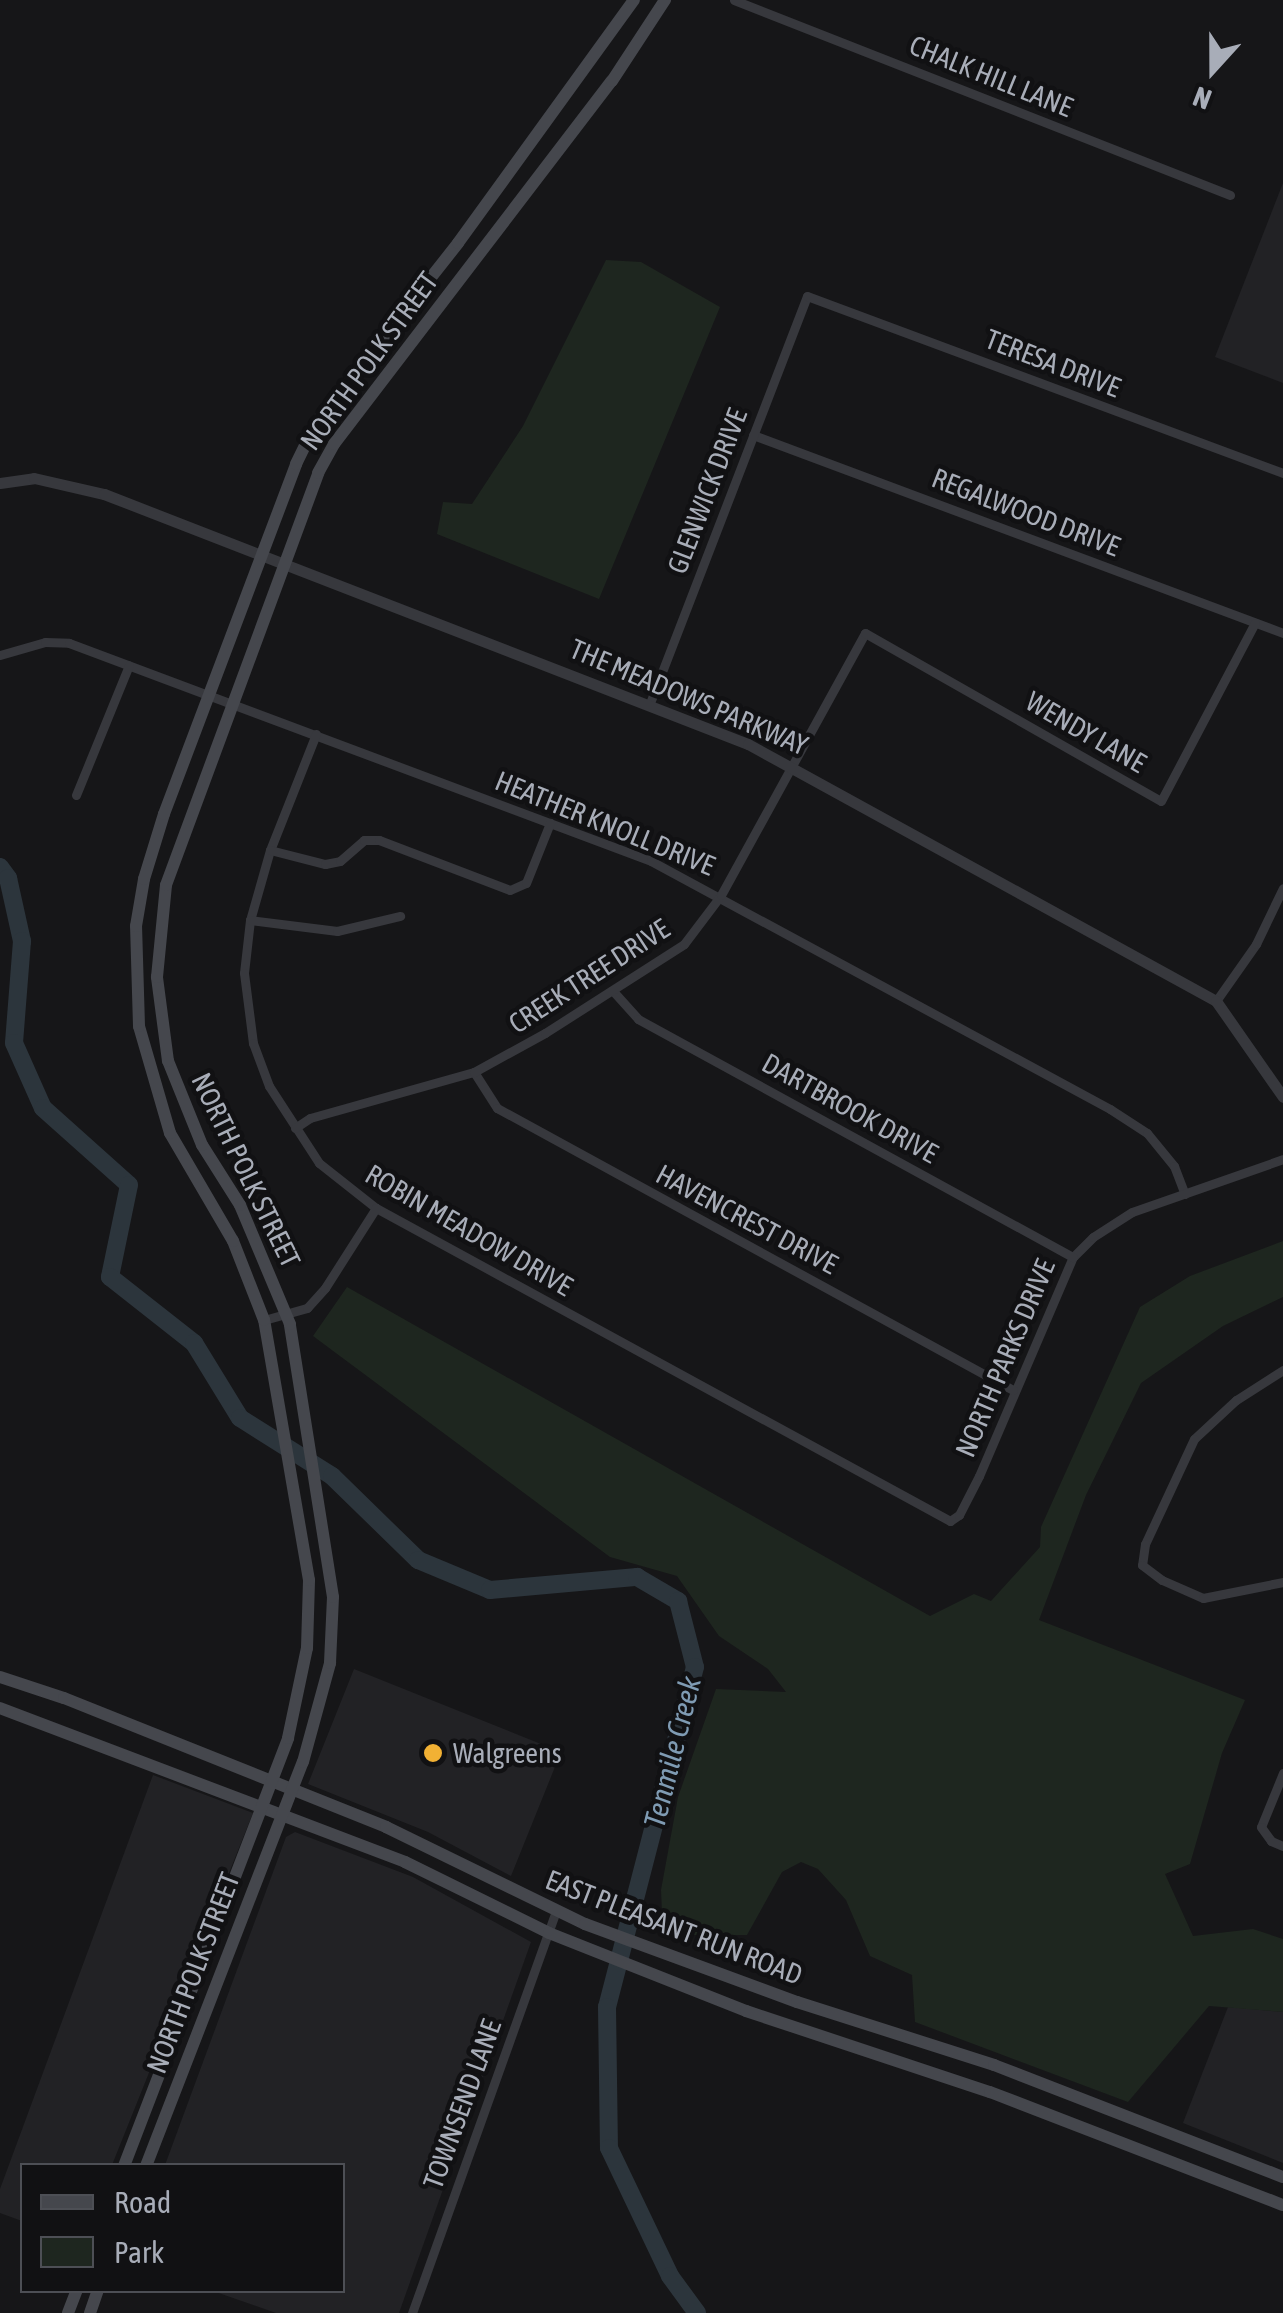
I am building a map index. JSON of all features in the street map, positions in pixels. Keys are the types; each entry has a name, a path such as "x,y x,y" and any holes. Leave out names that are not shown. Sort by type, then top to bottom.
{"main road":[{"name":"NORTH POLK STREET","path":"125,2163 288,1738 307,1648 308,1580 264,1320 233,1241 170,1133 140,1026 135,981 136,926 144,879 164,814 316,424 458,242 634,0"},
{"name":"NORTH POLK STREET","path":"147,2163 292,1788 330,1663 333,1598 286,1314 240,1205 202,1145 178,1093 160,1019 157,976 166,885 283,561 334,444 612,81 665,0"},
{"path":"458,242 476,256"},
{"name":"EAST PLEASANT RUN ROAD","path":"0,1678 64,1698 292,1788 413,1839 585,1924 994,2066 1283,2177"},
{"path":"55,1725 64,1698"},
{"name":"EAST PLEASANT RUN ROAD","path":"0,1708 55,1725 405,1862 549,1933 682,1986 990,2092 1283,2204"},
{"path":"405,1862 413,1839"},
{"path":"215,1930 233,1936"},
{"path":"862,2051 870,2025"},
{"path":"1130,2145 1138,2122"},
{"path":"135,2138 154,2144"}],"street":[{"name":"CHALK HILL LANE","path":"734,0 1230,195"},
{"name":"GLENWICK DRIVE","path":"650,703 807,296"},
{"name":"TERESA DRIVE","path":"807,296 1283,473"},
{"name":"REGALWOOD DRIVE","path":"753,435 1283,633"},
{"name":"THE MEADOWS PARKWAY","path":"0,483 34,478 68,483 263,553 650,703 791,766 1216,1001 1283,1097"},
{"name":"WENDY LANE","path":"865,633 1161,801 1255,623"},
{"name":"CREEK TREE DRIVE","path":"295,1128 310,1118 474,1072 684,944 703,924 721,895 865,633"},
{"name":"HEATHER KNOLL DRIVE","path":"0,655 45,642 69,643 652,861 1110,1109 1147,1133 1174,1166 1185,1194"},
{"path":"76,795 129,665"},
{"name":"ROBIN MEADOW DRIVE","path":"316,734 270,850 250,920 244,973 253,1044 269,1086 319,1163 376,1208 950,1521"},
{"path":"270,850 326,864 340,861 364,840 379,840 510,890 526,883 550,822"},
{"path":"1216,1001 1256,944 1283,888"},
{"path":"250,920 336,931 400,916"},
{"name":"DARTBROOK DRIVE","path":"613,990 638,1019 1073,1257"},
{"name":"HAVENCREST DRIVE","path":"474,1072 497,1108 1013,1390"},
{"name":"NORTH PARKS DRIVE","path":"950,1521 960,1515 1073,1257 1093,1237 1132,1212 1283,1159"},
{"path":"264,1320 307,1308 326,1288 376,1208"},
{"path":"1283,1370 1236,1400 1194,1439 1146,1544 1142,1565 1162,1580 1203,1598 1283,1582"},
{"path":"1283,1773 1261,1826 1271,1841 1283,1846"},
{"name":"TOWNSEND LANE","path":"412,2313 556,1911"}],"shaded area":[{"path":"1283,183 1283,383 1215,357"},
{"path":"354,1669 561,1752 511,1876 428,1832 308,1784"},
{"path":"153,1775 253,1813 113,2163 20,2163 20,2220 0,2213 0,2189"},
{"path":"295,1832 413,1877 531,1942 399,2313 276,2313 219,2293 345,2293 345,2163 166,2163 286,1837"},
{"path":"1228,2007 1283,2012 1283,2163 1183,2123"}],"green space":[{"path":"606,260 641,262 720,307 599,599 437,534 443,502 472,504 523,426"},
{"path":"1283,1241 1283,1297 1223,1326 1141,1383 1086,1495 1039,1620 1245,1700 1222,1753 1190,1864 1165,1874 1193,1936 1253,1929 1283,1939 1283,2012 1209,2006 1128,2102 915,2022 912,1975 870,1956 846,1900 818,1869 801,1862 782,1872 747,1935 663,1935 661,1890 678,1797 716,1689 786,1692 768,1669 719,1636 677,1576 610,1557 313,1336 347,1287 930,1616 974,1594 991,1601 1040,1547 1041,1527 1140,1307 1190,1276"}],"waterway":[{"name":"Tenmile Creek","path":"0,867 8,878 22,941 14,1043 43,1108 129,1185 110,1277 194,1343 240,1418 332,1476 418,1560 490,1590 637,1577 678,1601 695,1667 607,2007 609,2148 670,2276 697,2313"}],"place":[{"name":"Walgreens","path":"433,1753"}]}
